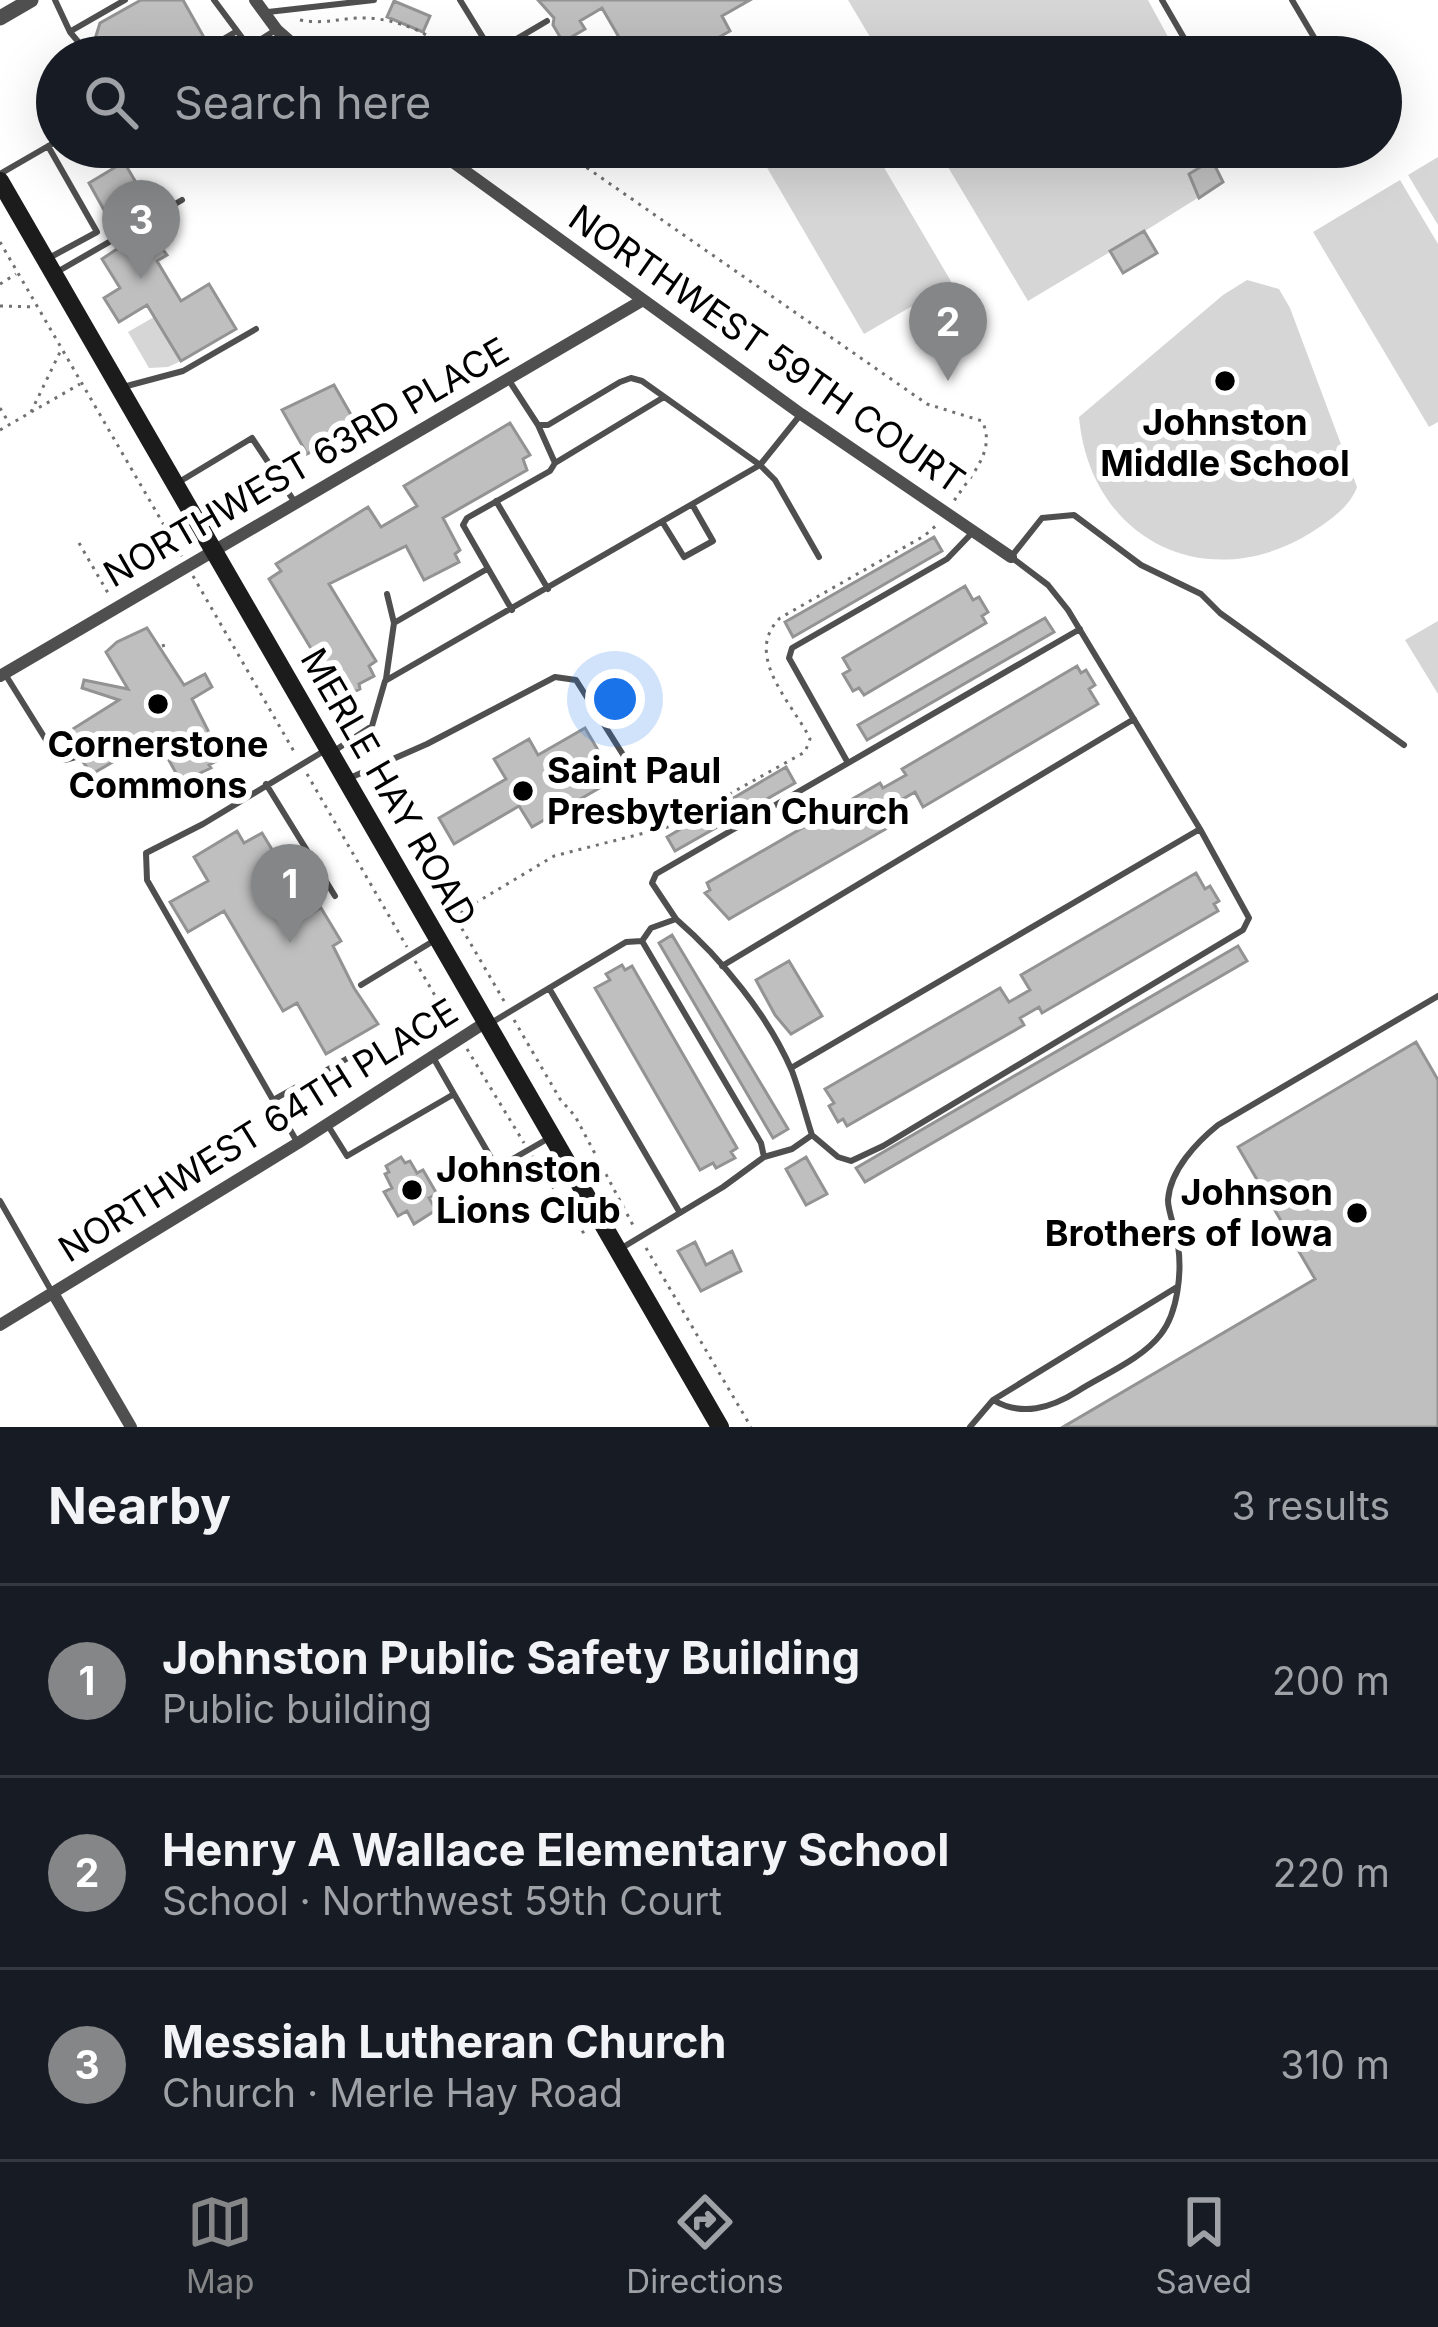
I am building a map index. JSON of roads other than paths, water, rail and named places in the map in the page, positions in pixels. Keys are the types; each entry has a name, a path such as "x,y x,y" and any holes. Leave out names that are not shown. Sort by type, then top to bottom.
{"main road":[{"name":"MERLE HAY ROAD","path":"0,178 720,1427"}],"street":[{"path":"0,18 31,0"},
{"path":"255,0 285,36"},
{"name":"NORTHWEST 59TH COURT","path":"461,168 801,414 1010,557"},
{"name":"NORTHWEST 63RD PLACE","path":"3,675 643,300"},
{"name":"NORTHWEST 64TH PLACE","path":"0,1325 487,1023"},
{"path":"53,1293 131,1427"}],"lane":[{"path":"55,0 73,36"},
{"path":"70,32 125,0"},
{"path":"214,0 239,34 236,36"},
{"path":"294,8 304,0"},
{"path":"265,12 374,0"},
{"path":"460,0 482,36"},
{"path":"1162,0 1183,36"},
{"path":"1292,0 1313,36"},
{"path":"524,36 547,21"},
{"path":"266,36 277,29"},
{"path":"0,178 36,154"},
{"path":"50,267 97,232 61,168"},
{"path":"50,267 182,200"},
{"path":"120,388 183,371 256,329"},
{"path":"508,379 538,424 555,463"},
{"path":"538,424 548,425 631,379 642,381 760,465 775,480 820,557"},
{"path":"512,610 464,525 467,518 664,398"},
{"path":"386,681 760,465 801,414"},
{"path":"175,484 252,438 296,503"},
{"path":"496,501 548,589"},
{"path":"663,523 684,557 712,541 693,506"},
{"path":"1080,628 656,874 652,884 676,919 704,944 758,1012 790,1068 812,1135 838,1157 851,1161 867,1153 1243,930 1250,918 1080,628 1048,585 1010,557 1041,517 1074,515 1141,565 1201,594 1220,613 1404,745"},
{"path":"848,763 789,658 791,648 946,559 973,532"},
{"path":"394,623 488,569"},
{"path":"298,1143 147,880 144,864 146,853 371,726 386,681 394,623 387,594"},
{"path":"3,675 56,756 64,760 79,756"},
{"path":"346,779 427,744 555,677 576,680 627,761"},
{"path":"722,966 1134,719"},
{"path":"266,784 334,896"},
{"path":"790,1068 1200,829"},
{"path":"487,1023 626,943 642,941 651,928 676,919"},
{"path":"361,985 438,938"},
{"path":"642,941 761,1144 764,1157"},
{"path":"549,988 680,1213"},
{"path":"993,1400 1010,1410 1060,1402 1152,1345 1166,1328 1177,1287 1179,1248 1168,1199 1184,1159 1218,1125 1438,996"},
{"path":"273,1100 366,1048"},
{"path":"432,1056 497,1168 552,1136"},
{"path":"327,1124 346,1156 454,1094"},
{"path":"618,1250 764,1157 792,1149 812,1135"},
{"path":"0,1201 53,1293"},
{"path":"970,1427 993,1400 1177,1287"}],"place":[{"name":"Messiah Lutheran Church","path":"141,279"},
{"name":"Henry A Wallace Elementary School","path":"948,381"},
{"name":"Johnston Middle School","path":"1225,381"},
{"name":"Cornerstone Commons","path":"158,704"},
{"name":"Saint Paul Presbyterian Church","path":"523,791"},
{"name":"Johnston Public Safety Building","path":"290,943"},
{"name":"Johnston Lions Club","path":"412,1190"},
{"name":"Johnson Brothers of Iowa","path":"1357,1213"}]}
